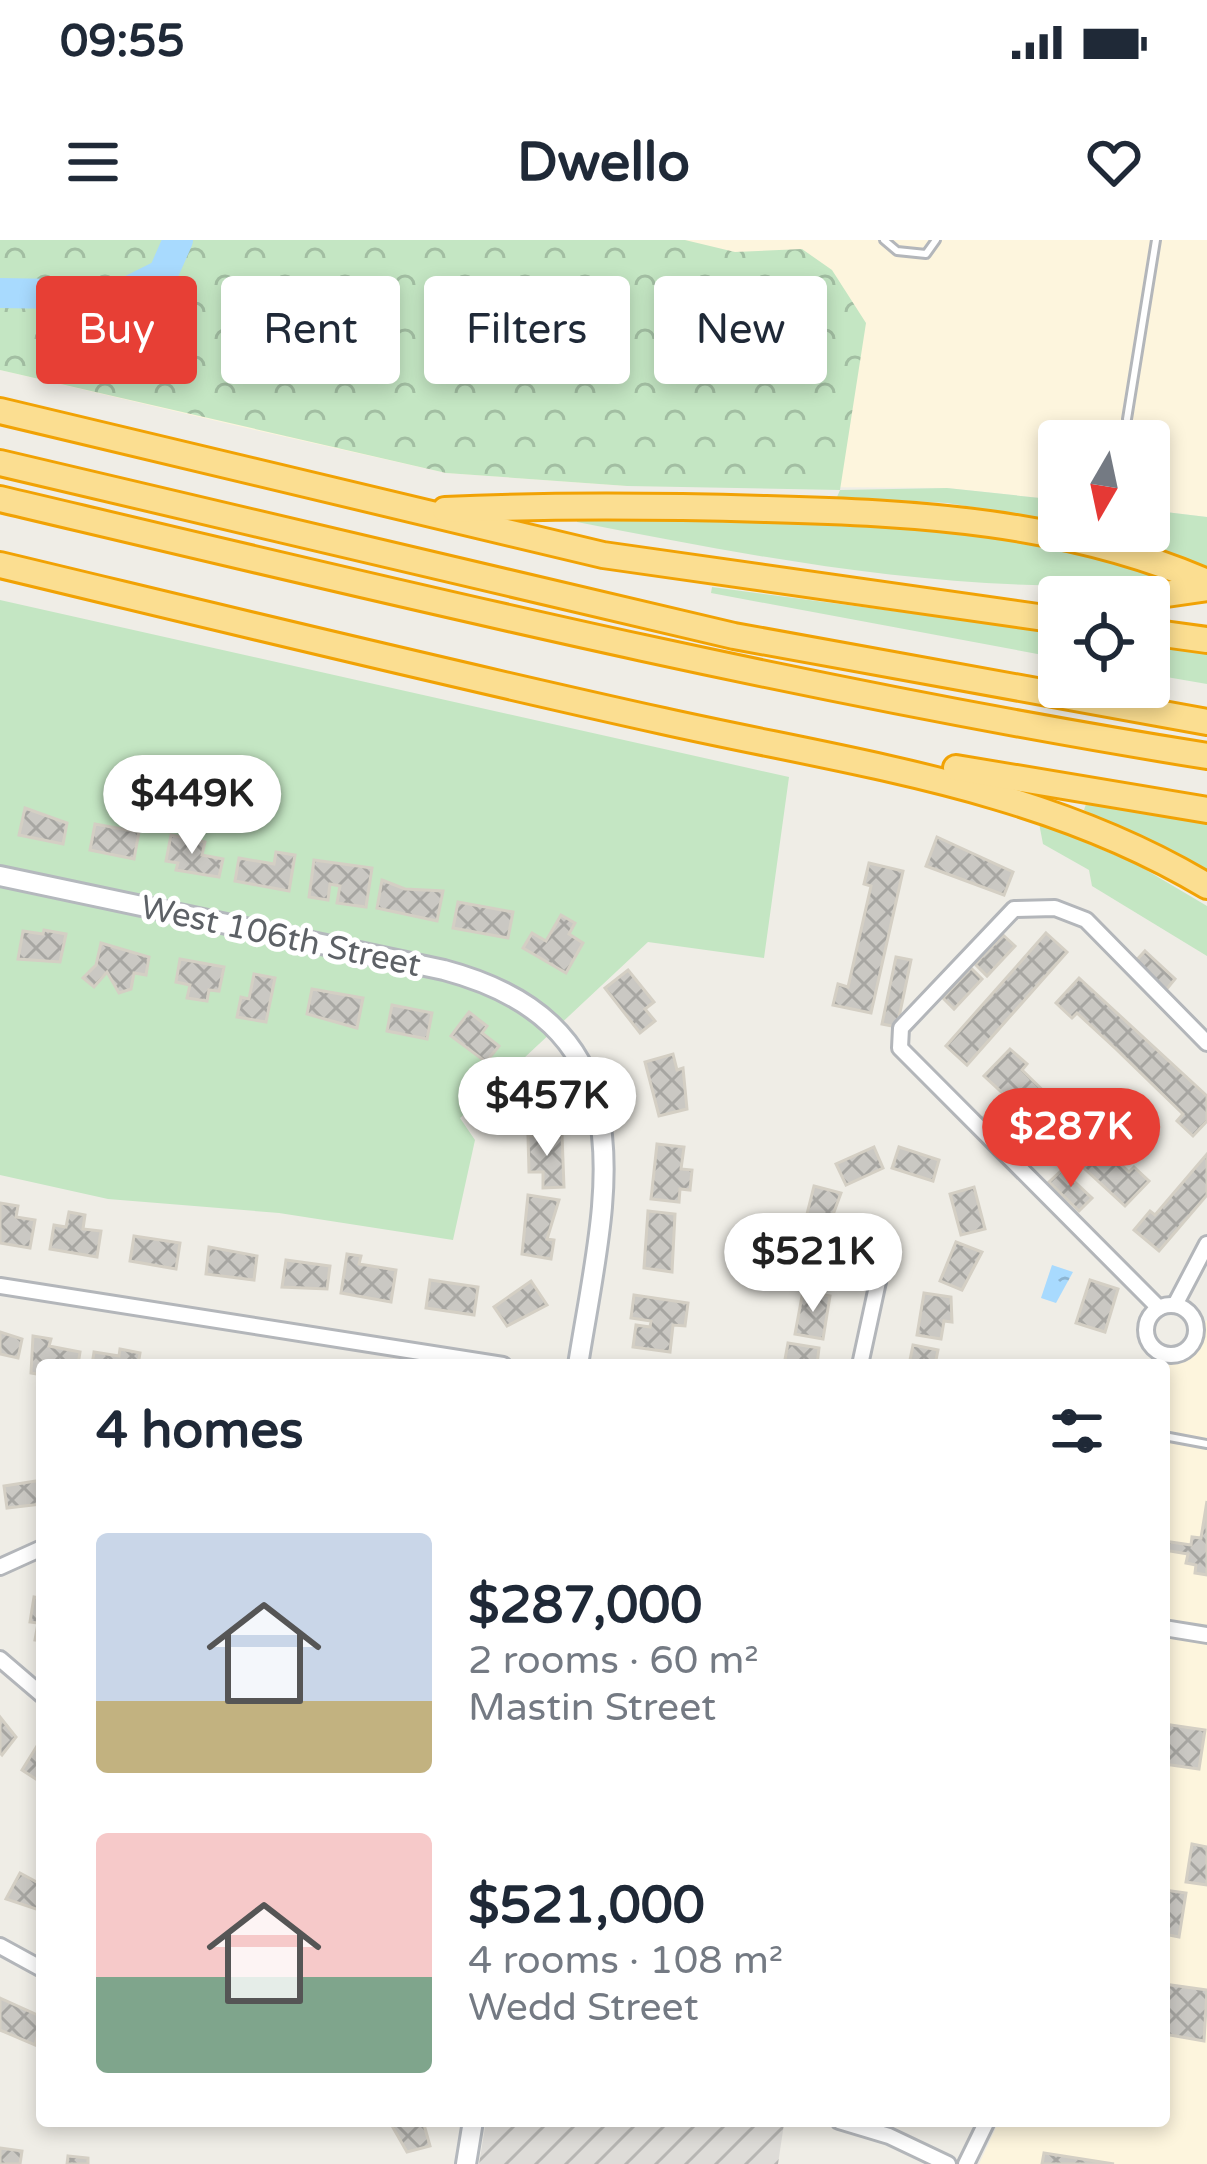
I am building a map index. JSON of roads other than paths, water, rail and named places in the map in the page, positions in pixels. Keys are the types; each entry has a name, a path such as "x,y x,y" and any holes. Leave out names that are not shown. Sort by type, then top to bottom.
{"highway":[{"path":"0,411 416,512 673,568 1038,617"},
{"path":"0,463 734,636 1207,722"},
{"path":"0,499 667,656 938,712 1207,756"},
{"path":"416,512 574,504 946,515 1068,537 1207,585"},
{"path":"0,566 981,790 1115,836 1207,886"},
{"path":"1170,592 1207,585"},
{"path":"1010,614 1038,609"},
{"path":"1170,635 1207,640"},
{"path":"858,763 922,762 1207,810"}],"street":[{"name":"West 106th Street","path":"0,876 462,974 508,992 549,1023 585,1072 605,1136 600,1224 579,1359"},
{"path":"1154,1350 1178,1354 1195,1338 1190,1314 1167,1306 1150,1293 900,1048 901,1028 1014,909 1055,908 1086,920 1207,1042"},
{"path":"861,1359 887,1240"},
{"path":"1154,1350 1145,1327 1167,1306 1207,1244"},
{"path":"0,1286 465,1359"},
{"path":"1147,1359 1154,1350"},
{"path":"0,1567 36,1551"},
{"path":"1170,1629 1207,1635"},
{"path":"0,1659 36,1690"},
{"path":"0,1946 36,1966"},
{"path":"466,2164 472,2127"},
{"path":"854,2127 948,2164"},
{"path":"966,2164 984,2127"}],"lane":[{"path":"884,240 914,256 926,254 936,240"},
{"path":"1127,418 1156,240"},
{"path":"1170,1437 1207,1444"}],"water":[{"path":"1052,1265 1073,1272 1056,1303 1041,1298"}],"waterway":[{"path":"0,293 121,295 163,274 178,240"}]}
